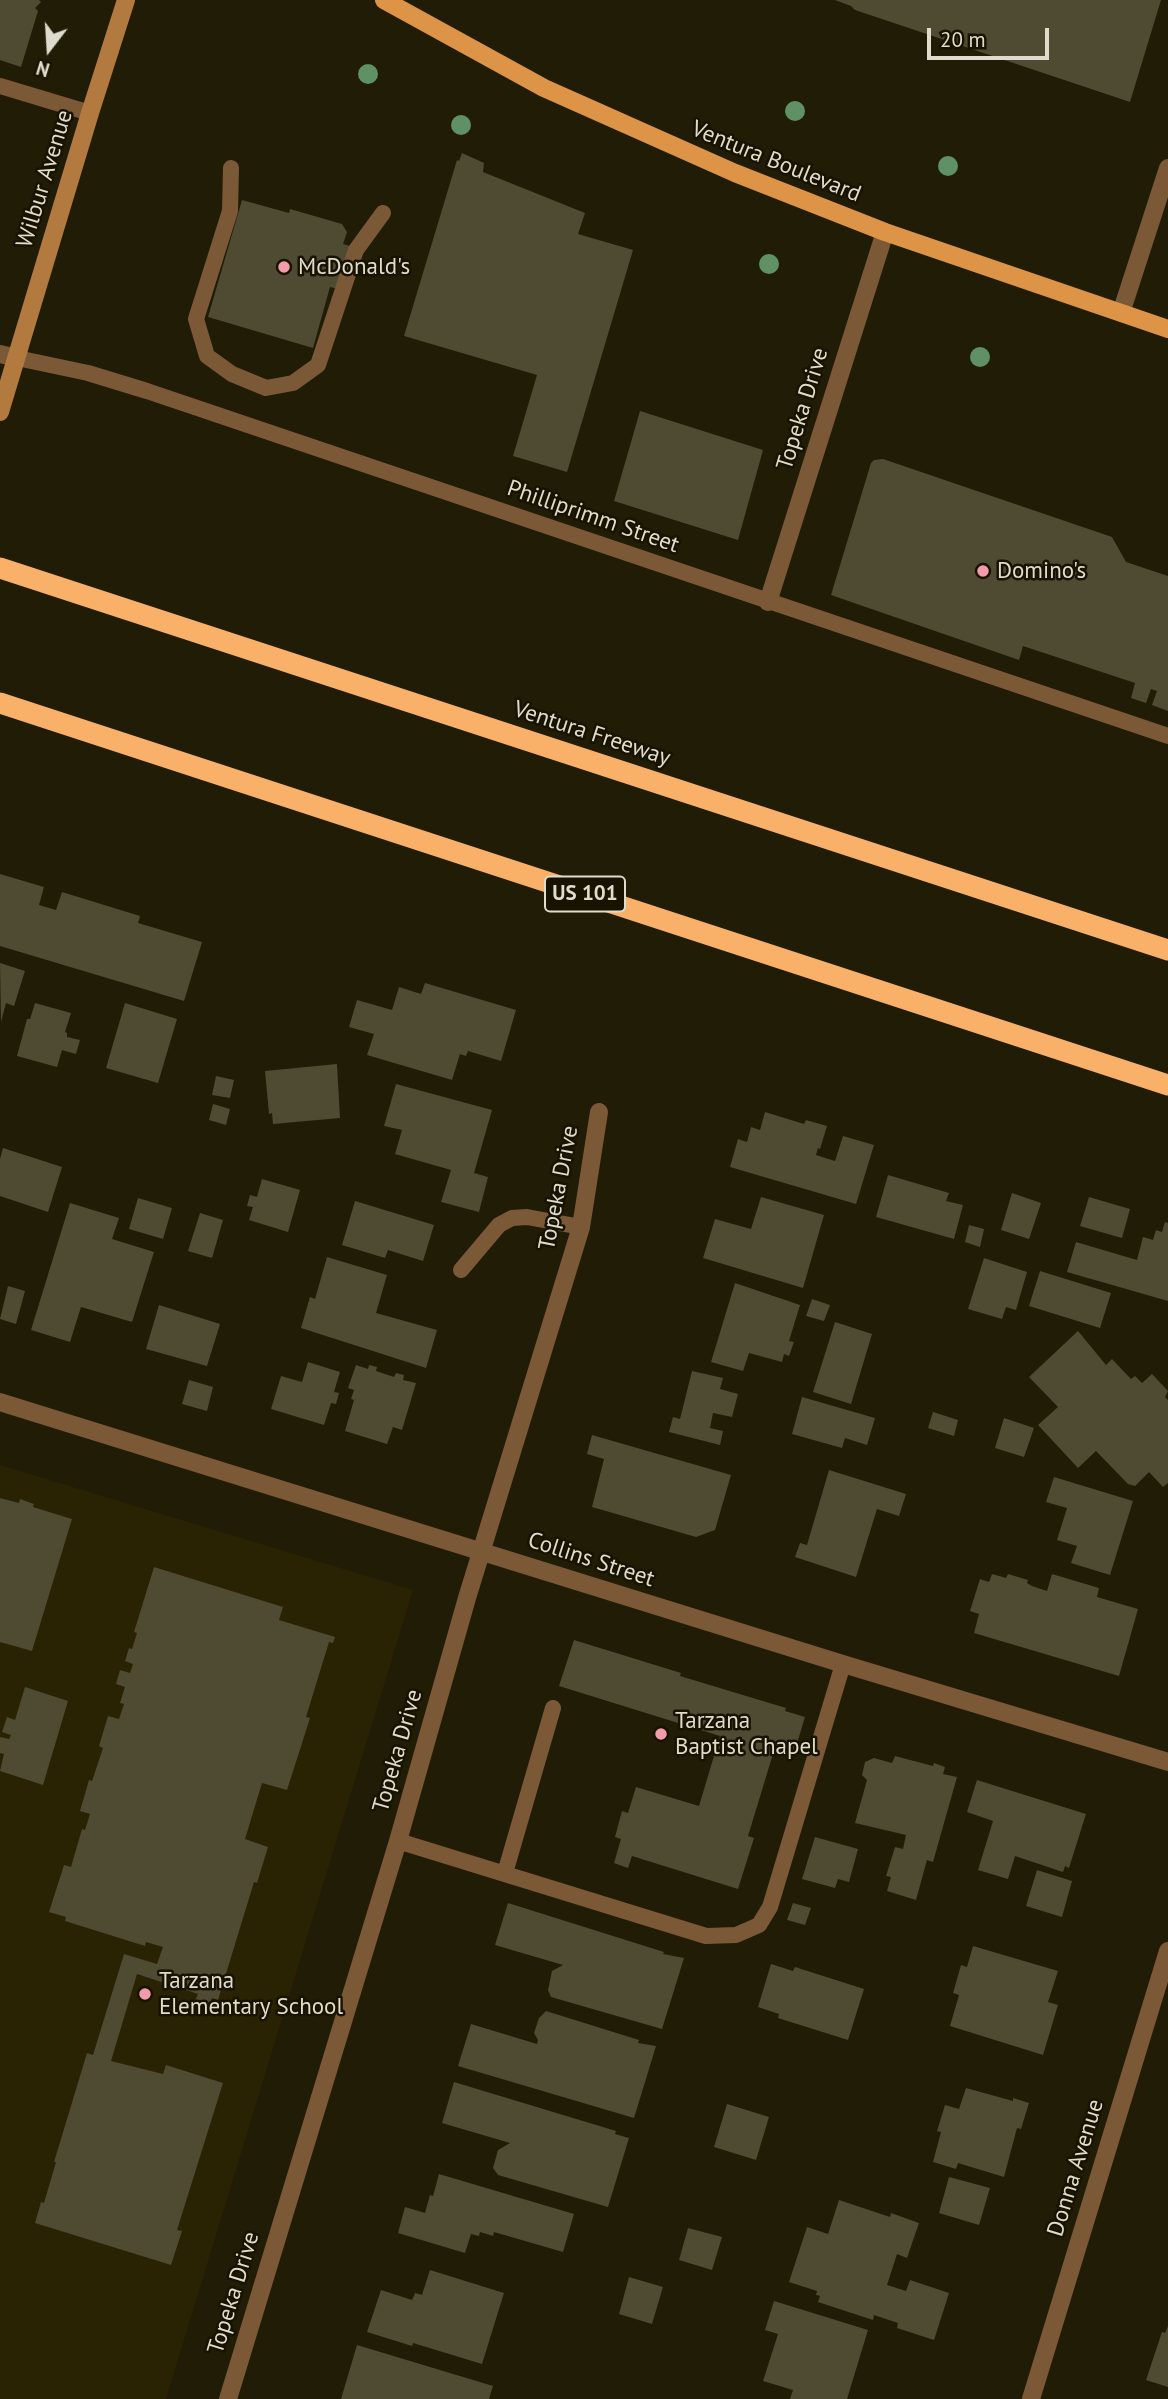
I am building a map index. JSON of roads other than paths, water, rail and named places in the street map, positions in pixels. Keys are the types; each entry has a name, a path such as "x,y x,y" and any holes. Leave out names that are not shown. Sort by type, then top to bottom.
{"highway":[{"name":"Ventura Freeway","path":"0,568 1168,950"},
{"name":"US 101","path":"1,703 1168,1085"}],"main road":[{"name":"Wilbur Avenue","path":"0,412 8,356 126,0"},
{"name":"Ventura Boulevard","path":"384,0 544,88 758,182 886,232 1168,328"}],"street":[{"path":"1121,313 1168,168"},
{"name":"Topeka Drive","path":"768,602 886,232"},
{"name":"Topeka Drive","path":"228,2399 581,1227 598,1112"},
{"name":"Collins Street","path":"0,1402 842,1664 1168,1762"},
{"name":"Donna Avenue","path":"1031,2399 1168,1951"}],"lane":[{"path":"0,86 90,113"},
{"path":"230,168 230,211 196,319 207,356 232,374 266,388 293,383 318,365 356,250 383,213"},
{"name":"Philliprimm Street","path":"8,356 88,373 147,391 1168,736"},
{"path":"461,1270 499,1225 512,1218 527,1217 581,1227"},
{"path":"398,1841 706,1936 736,1935 759,1925 770,1908 842,1664"},
{"path":"505,1873 552,1708"}],"place":[{"name":"McDonald's","path":"284,267"},
{"name":"Domino's","path":"983,571"},
{"name":"Tarzana Baptist Chapel","path":"661,1734"},
{"name":"Tarzana Elementary School","path":"145,1994"}]}
